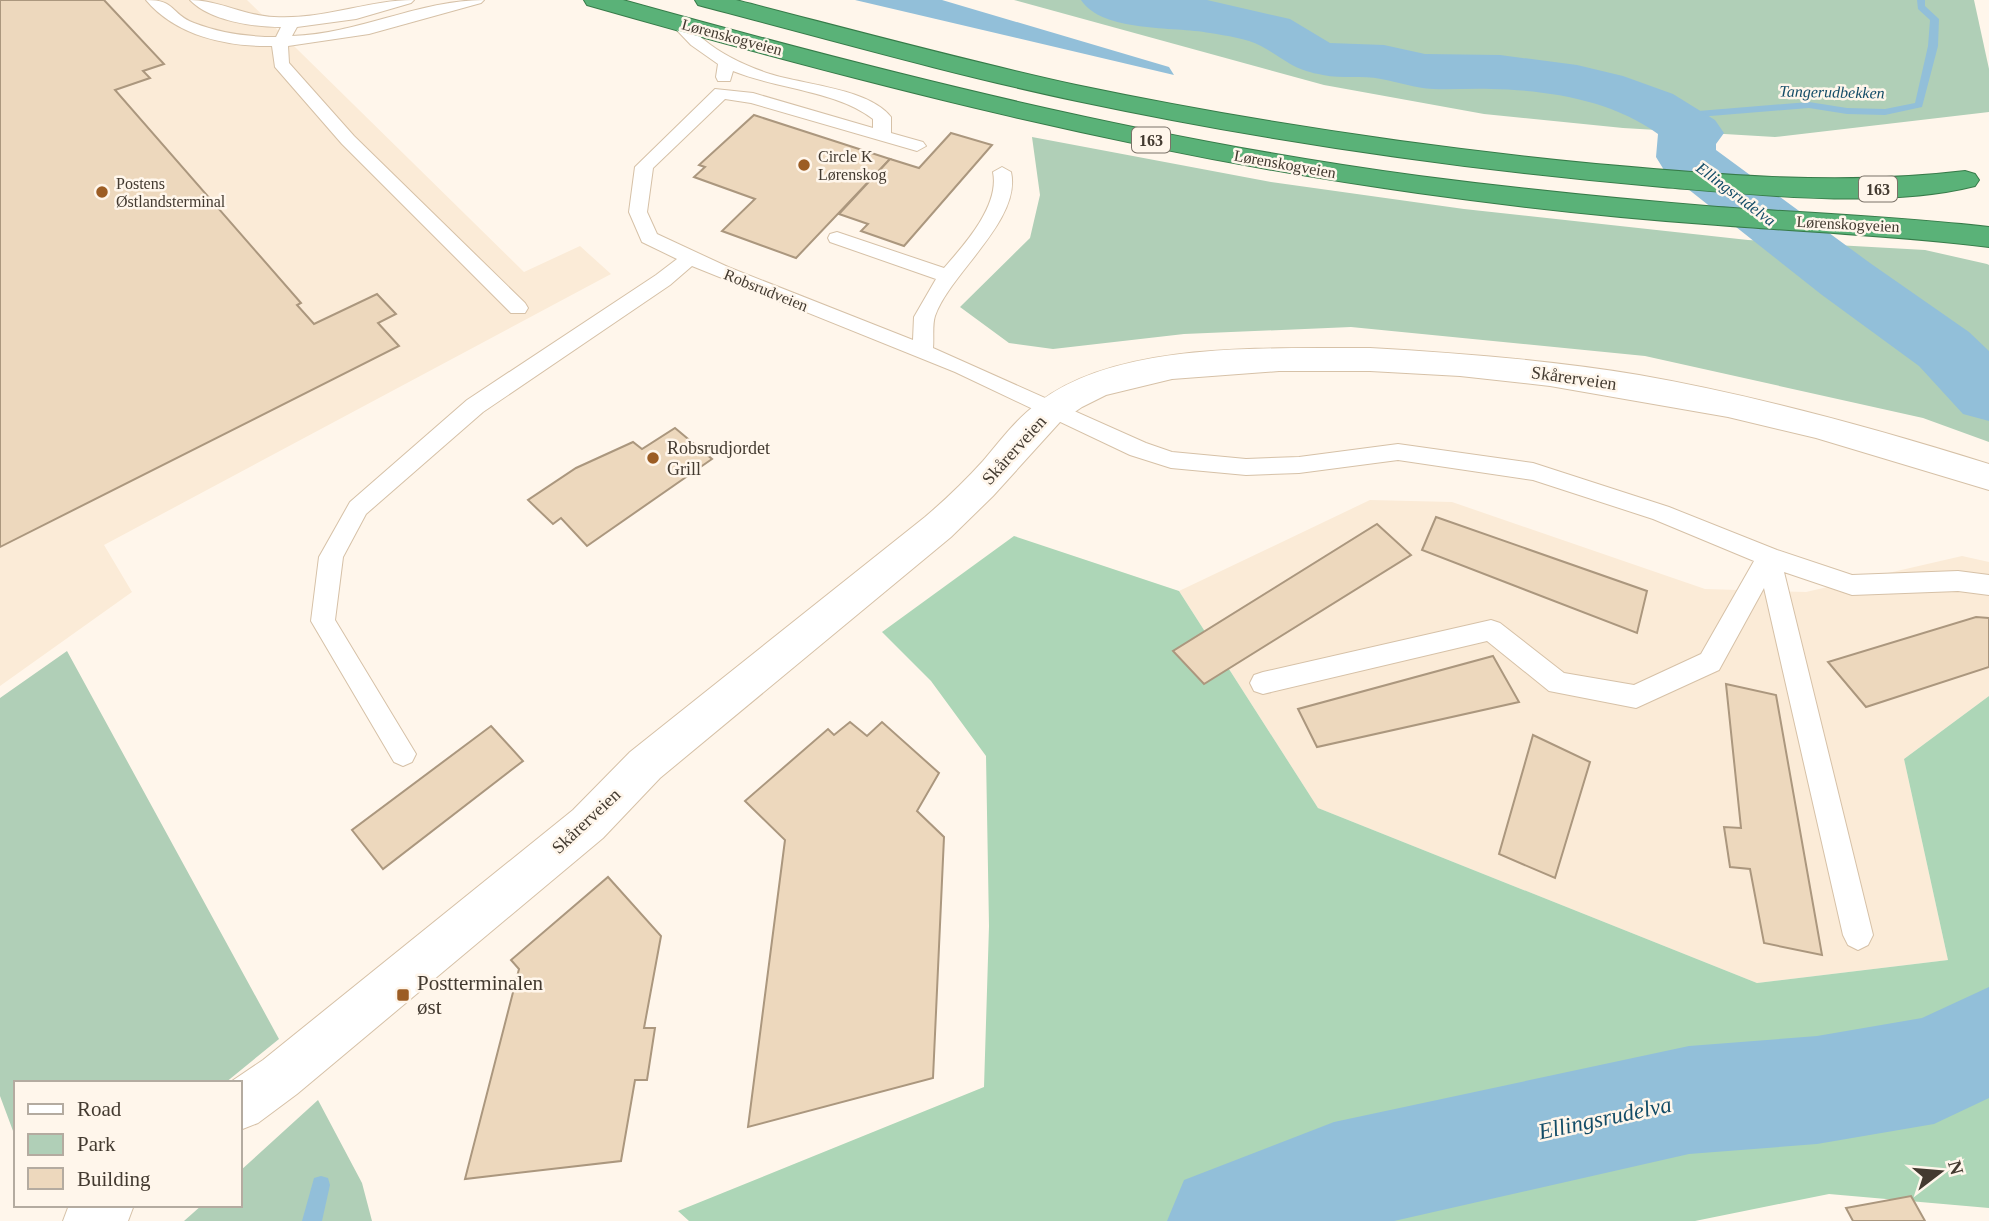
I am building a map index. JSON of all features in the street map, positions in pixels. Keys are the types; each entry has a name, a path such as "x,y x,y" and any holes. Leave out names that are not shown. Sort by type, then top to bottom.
{"highway":[{"name":"Lørenskogveien","path":"596,0 984,103 1199,149 1388,180 1544,200 1719,216 1906,227 1989,237"},
{"name":"Lørenskogveien","path":"707,0 1015,78 1219,121 1444,155 1681,179 1791,187 1882,189 1965,180"},
{"name":"163","path":"1965,180 1971,172 1989,164"},
{"path":"1965,180 1962,190 1965,201 1972,214 1989,230"}],"street":[{"name":"Skårerveien","path":"242,1104 291,1068 587,824 645,765 938,527 967,502 1052,408 1092,387 1116,379 1180,366 1312,359 1443,363 1561,375 1712,401 1829,429 1989,477"},
{"path":"89,1221 106,1207"}],"lane":[{"path":"154,0 186,25 232,38 280,44 343,34 476,0"},
{"path":"198,0 236,18 292,22 338,19 406,0"},
{"path":"292,22 280,44 281,64 321,111 518,308"},
{"path":"678,23 697,42 726,62 763,77 863,103 881,117 882,136"},
{"path":"726,62 721,93 753,98 917,146"},
{"name":"Robsrudveien","path":"721,93 643,167 638,212 649,238 690,258 923,351 1138,449 1171,460 1210,466 1299,465 1398,452 1533,472 1661,513 1769,557 1852,584 1958,581 1989,584"},
{"path":"923,351 924,317 948,276 983,235 1005,185 1002,172"},
{"path":"837,237 948,276"},
{"path":"403,754 323,621 331,557 358,508 475,406 663,280 690,258"},
{"path":"1263,683 1491,630 1558,683 1636,697 1710,662 1769,557"},
{"path":"1769,557 1858,935"}],"shaded area":[{"path":"0,0 247,0 524,272 580,246 611,274 104,545 132,592 0,686"},
{"path":"1370,500 1452,502 1705,589 1806,592 1962,556 1989,562 1989,696 1904,759 1948,960 1757,983 1318,808 1179,591"}],"green space":[{"path":"1014,0 1974,0 1989,69 1989,112 1775,137 1623,128 1484,114 1324,85"},
{"path":"1032,137 1271,182 1464,209 1748,240 1925,250 1987,264 1989,442 1923,418 1645,356 1351,327 1184,334 1053,349 1009,343 960,307 1030,238 1040,195"},
{"path":"1014,536 1179,591 1318,808 1757,983 1948,960 1904,759 1989,696 1989,1208 1829,1194 1695,1221 689,1221 678,1211 984,1087 989,926 986,756 931,681 882,632"},
{"path":"67,651 279,1039 227,1081 14,1081 14,1134 0,1096 0,698"},
{"path":"318,1100 362,1183 372,1221 184,1221 200,1207 242,1207 242,1169"}],"water":[{"path":"855,0 942,0 1169,67 1174,75"}],"building":[{"name":"Postens Østlandsterminal","path":"0,0 104,0 164,64 143,71 150,78 115,90 301,303 297,305 314,324 377,294 396,314 378,323 399,346 0,547"},
{"path":"754,115 890,159 796,258 722,231 755,199 694,177 705,167 699,165"},
{"path":"951,133 992,145 904,246 861,231 868,224 839,214 890,159 919,168"},
{"path":"675,428 712,459 587,546 561,518 553,524 528,500 576,468 633,442 642,449"},
{"path":"1436,517 1647,591 1637,633 1422,550"},
{"path":"1377,524 1411,555 1204,684 1173,651"},
{"path":"1976,617 1989,618 1989,667 1866,707 1828,662"},
{"path":"1493,656 1519,702 1317,747 1298,709"},
{"path":"1726,684 1776,695 1822,955 1764,943 1750,869 1730,867 1724,827 1741,828"},
{"path":"850,722 867,736 882,722 939,773 917,811 944,837 933,1078 748,1127 785,840 745,801 828,729 834,735"},
{"path":"491,726 523,761 383,869 352,830"},
{"path":"1533,735 1590,762 1555,878 1499,854"},
{"path":"608,877 661,936 644,1028 655,1028 647,1080 635,1080 621,1161 465,1179 519,969 511,960"},
{"path":"1911,1196 1925,1221 1853,1221 1846,1208"}],"waterway":[{"name":"Ellingsrudelva","path":"1107,0 1132,8 1199,15 1263,28 1279,34 1309,54 1320,58 1384,62 1425,71 1500,72 1550,78 1603,89 1652,106 1694,133 1686,137 1686,157 1846,279 1944,349 1989,395"},
{"name":"Tangerudbekken","path":"1674,116 1809,105 1847,111 1885,112 1919,105 1933,46 1935,19 1921,7 1921,0"},
{"name":"Ellingsrudelva","path":"1225,1221 1334,1178 1689,1100 1817,1090 1934,1070 1989,1040"},
{"path":"312,1221 321,1185"}],"place":[{"name":"Circle K Lørenskog","path":"804,165"},
{"name":"Postens Østlandsterminal","path":"102,192"},
{"name":"Robsrudjordet Grill","path":"653,458"},
{"name":"Postterminalen øst","path":"403,995"}]}
